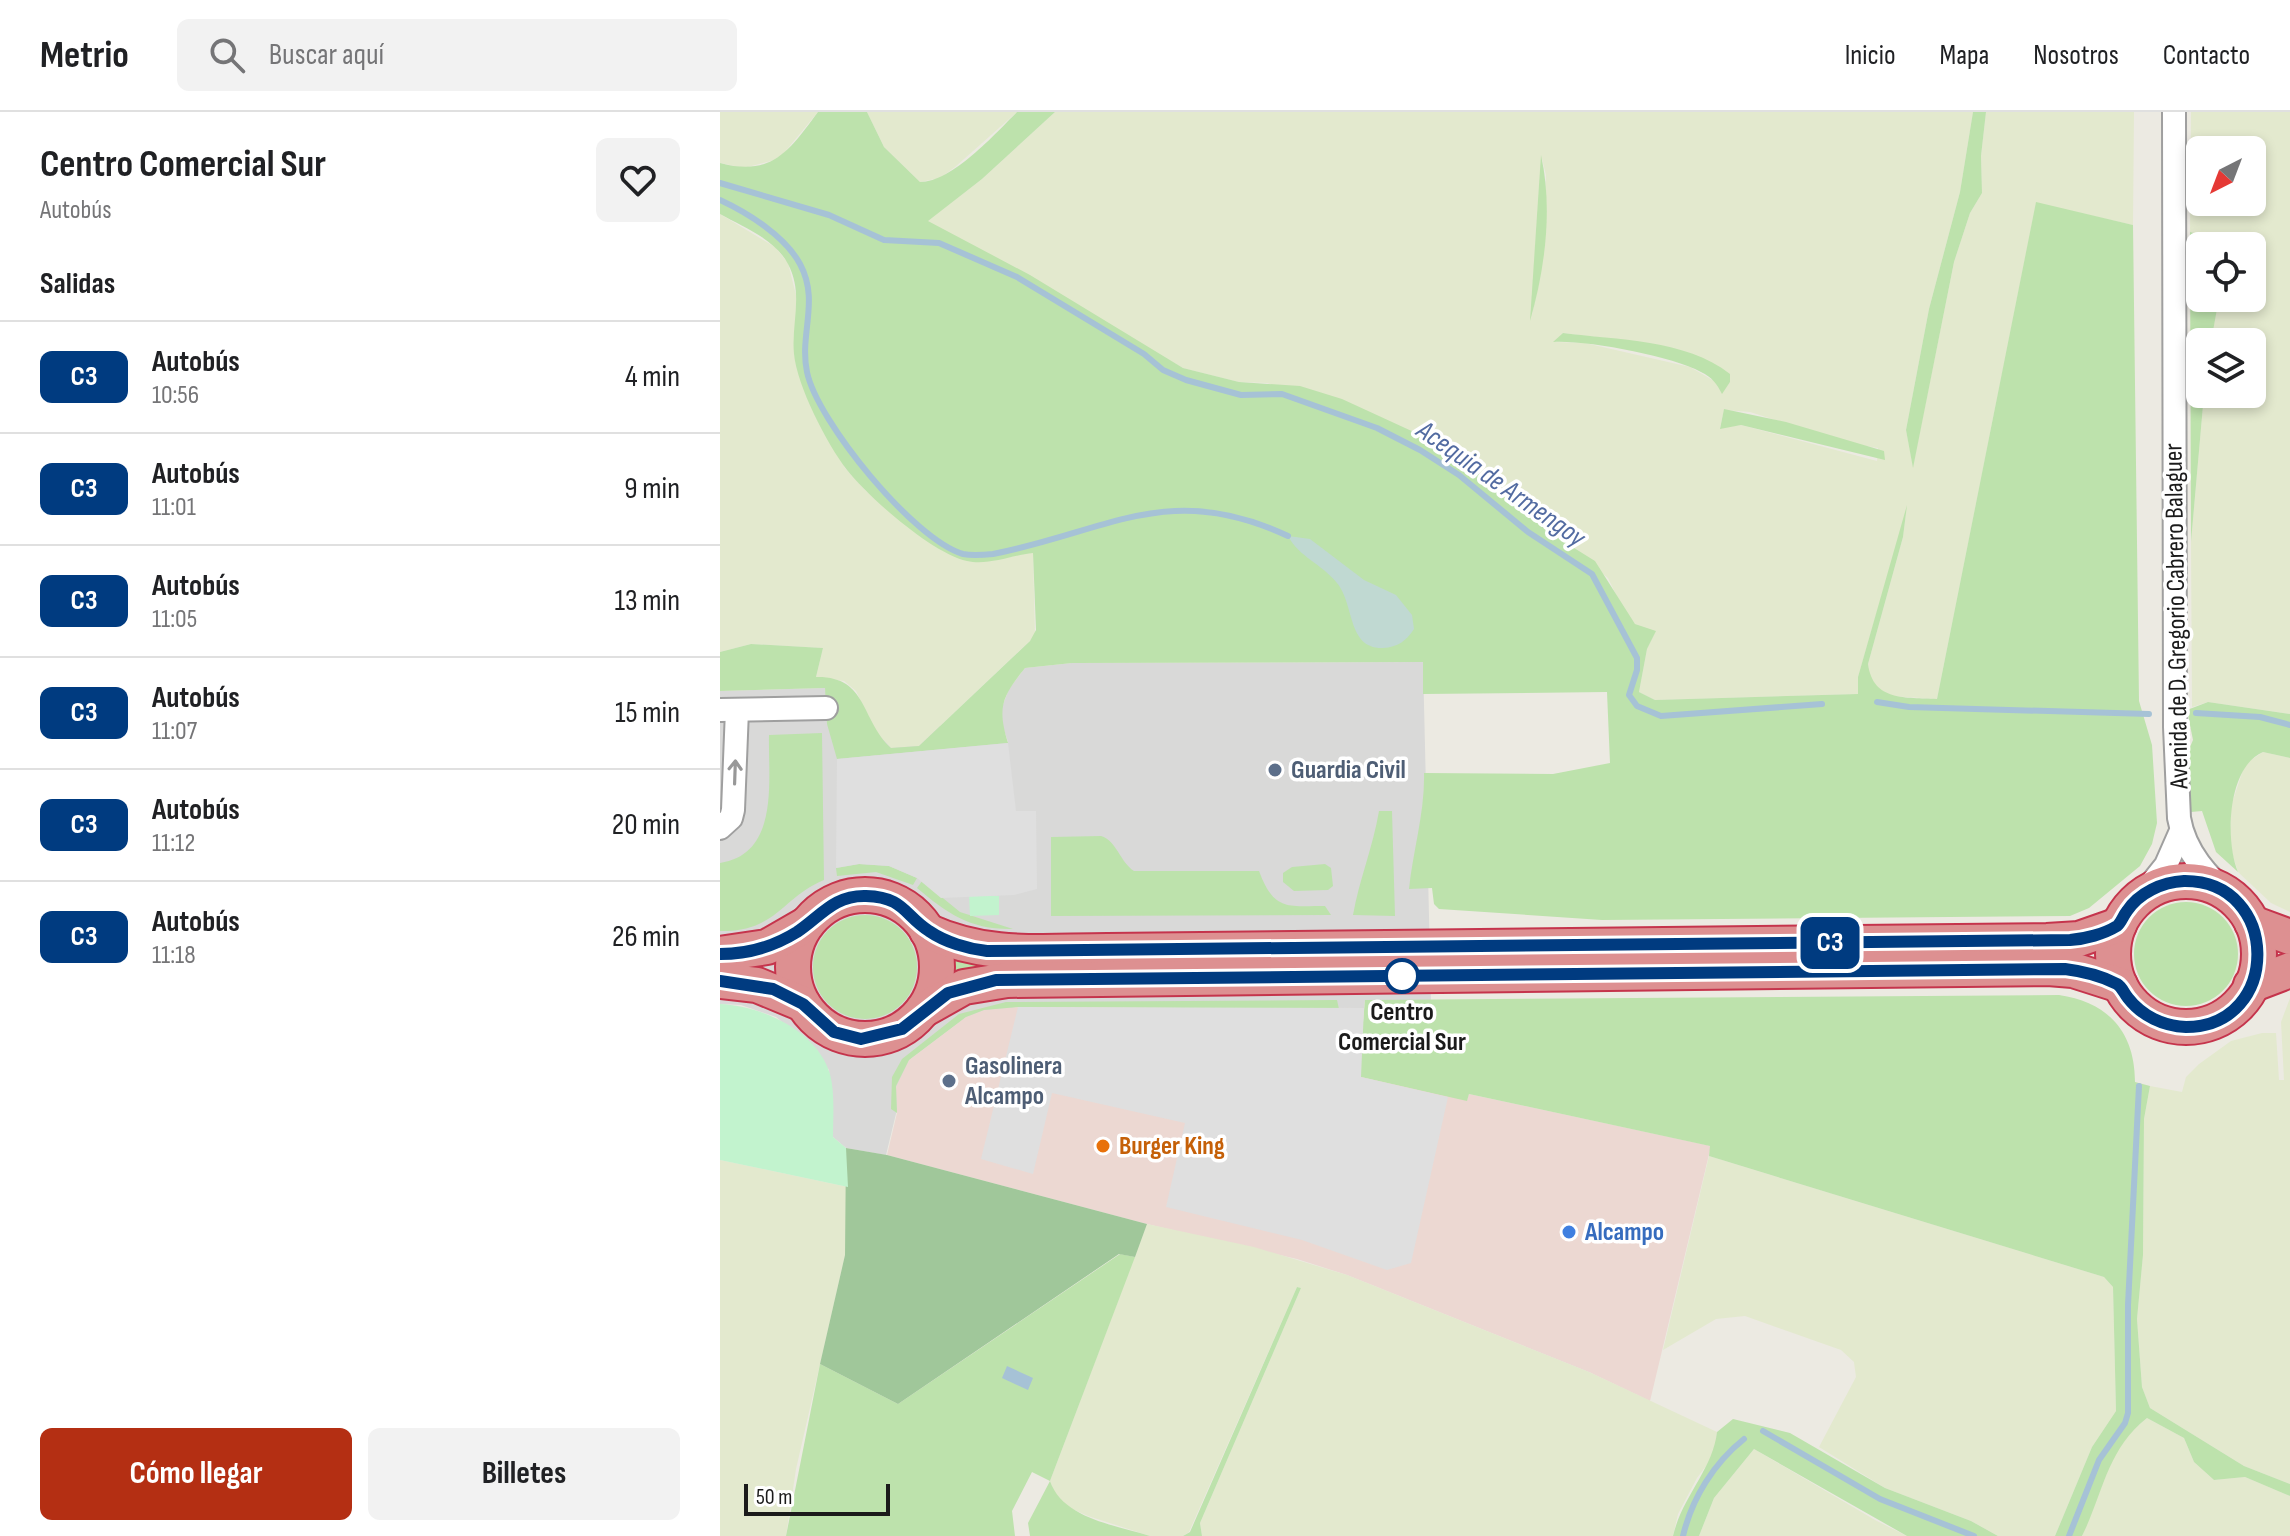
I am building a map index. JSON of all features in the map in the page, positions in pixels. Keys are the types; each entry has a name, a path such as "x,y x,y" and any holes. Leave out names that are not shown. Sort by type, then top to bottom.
{"highway":[{"path":"2120,985 2113,949 2119,925 2142,895 2168,883 2182,881 2210,885 2243,911 2290,937"},
{"path":"720,954 767,947 841,900 869,896 896,902 927,931 963,946 987,951 2047,941 2079,939 2119,925"},
{"path":"720,981 757,985 803,1004 834,1032 861,1039 902,1029 923,1010 964,987 1007,980 2048,968 2084,972 2120,985 2148,1016 2175,1026 2189,1027 2227,1014 2251,985 2258,961 2243,911"},
{"path":"803,1004 793,963 807,924"},
{"path":"923,1010 936,977 935,953 927,931"},
{"path":"2251,985 2290,970"}],"street":[{"name":"Avenida de D. Gregorio Cabrero Balaguer","path":"2174,112 2175,727 2181,831 2197,862 2243,911"},
{"path":"720,828 731,818 733,810 728,710 826,708"},
{"name":"Avenida de D. Gregorio Cabrero Balaguer","path":"2142,895 2166,865 2181,831"}],"shaded area":[{"path":"1288,536 1310,539 1364,580 1396,595 1412,615 1414,629 1411,633 1401,643 1383,648 1363,641 1357,634 1337,583 1298,550"},
{"path":"1423,662 1431,1001 1365,1000 1364,1008 1018,1007 966,1017 909,1060 886,1155 846,1148 833,1137 829,1070 808,1043 776,1017 741,1005 720,1004 720,691 825,688 828,699 1008,742 999,715 1009,689 1025,668 1072,663"},
{"path":"1008,743 1016,811 1036,811 1037,889 1014,895 941,898 917,878 889,866 859,864 836,868 837,759"},
{"path":"1018,1007 1364,1008 1359,1067 1362,1077 1467,1100 1469,1094 1711,1146 1650,1401 1589,1372 1347,1275 1297,1259 1147,1224 887,1155 897,1113 896,1087 909,1060 966,1017 984,1010"},
{"path":"1018,1007 1364,1008 1361,1077 1448,1097 1411,1263 1387,1270 1302,1240 1166,1207 1185,1123 1052,1093 1033,1174 981,1159"},
{"path":"1007,1366 1033,1378 1028,1390 1002,1378"}],"green space":[{"path":"720,112 818,112 779,159 744,168 720,163"},
{"path":"818,112 867,112 884,147 920,182 932,180 959,166 1017,112 1055,112 982,179 928,221 1030,275 1183,368 1239,382 1300,386 1342,399 1429,439 1461,459 1550,533 1595,561 1635,624 1656,631 1647,649 1639,692 1655,700 1858,694 1858,677 1907,505 1903,537 1868,664 1871,676 1884,691 1903,697 1937,699 2036,202 2133,225 2139,701 2152,745 2157,823 2152,844 2140,866 2089,908 2070,916 1602,920 1439,909 1434,904 1432,888 1409,889 1423,802 1424,773 1553,774 1610,763 1607,692 1423,694 1423,662 1072,663 1025,668 1011,687 1002,711 1008,743 837,759 827,724 825,688 720,691 720,652 751,644 823,648 816,677 833,679 854,691 891,748 919,746 1030,641 1036,630 1033,553 983,562 953,556 902,523 847,470 814,414 796,367 795,286 788,264 767,241 720,214 720,163 753,166 778,157"},
{"path":"867,112 1017,112 940,178 920,182 884,147"},
{"path":"1055,112 1973,112 1960,192 1929,309 1906,430 1913,466 1954,262 1970,213 1982,193 1981,156 1986,112 2134,112 2133,225 2036,203 1937,699 1889,696 1875,687 1869,675 1868,664 1903,537 1906,512 1858,677 1858,694 1655,700 1639,692 1647,649 1655,632 1635,624 1622,607 1608,578 1461,459 1429,439 1267,383 1239,382 1183,368 927,221 982,179","holes":["1542,159 1546,175 1544,247 1532,315","1563,333 1654,344 1730,382 1722,393 1716,382 1690,367 1585,343 1555,342","1724,410 1750,412 1848,443 1878,448 1877,461 1741,425 1720,428"]},
{"path":"1973,112 1986,112 1981,156 1982,193 1970,213 1954,262 1913,468 1906,430 1929,309 1960,192"},
{"path":"2191,112 2290,112 2290,714 2208,702 2192,707 2191,542 2203,408 2266,408 2266,328 2214,328 2216,312 2266,312 2266,232 2190,232 2190,216 2266,216 2266,136 2191,136"},
{"path":"1541,155 1545,176 1546,239 1530,321"},
{"path":"720,214 775,247 788,263 798,303 794,353 801,380 845,468 866,491 936,546 990,561 1033,552 1035,636 919,746 891,748 875,731 856,691 844,681 816,677 823,648 751,644 720,652"},
{"path":"2190,312 2216,312 2214,328 2190,328"},
{"path":"1563,333 1672,347 1712,362 1730,374 1730,382 1722,394 1708,376 1687,366 1628,350 1553,342"},
{"path":"2191,408 2203,408 2191,542"},
{"path":"1724,409 1786,422 1884,451 1885,460 1741,425 1720,429"},
{"path":"2208,702 2290,714 2290,758 2263,752 2251,760 2236,788 2231,842 2238,872 2216,852 2202,811 2191,812 2187,754 2193,740 2187,710"},
{"path":"822,733 824,880 798,895 767,920 739,930 720,931 720,863 739,857 753,846 767,812 769,735"},
{"path":"2263,752 2290,758 2290,912 2271,903 2238,872 2230,847 2231,806 2245,764"},
{"path":"1379,811 1392,811 1395,916 1353,915 1373,838"},
{"path":"1101,836 1111,842 1134,871 1259,871 1276,900 1291,905 1325,906 1331,915 1051,916 1051,837"},
{"path":"859,864 889,866 917,878 913,885 876,872 837,876 836,868"},
{"path":"1325,864 1331,868 1333,886 1328,890 1294,891 1283,882 1283,873 1292,867"},
{"path":"922,881 960,912 1013,929 985,927 961,919 917,888"},
{"path":"969,896 999,896 999,915 970,916"},
{"path":"2186,902 2206,906 2223,917 2234,934 2238,954 2234,974 2223,991 2206,1002 2186,1006 2166,1002 2149,991 2138,974 2134,954 2138,934 2149,917 2166,906"},
{"path":"865,915 885,919 902,930 913,947 917,967 913,987 902,1004 885,1015 865,1019 845,1015 828,1004 817,987 813,967 817,947 828,930 845,919"},
{"path":"949,954 998,967 950,977"},
{"path":"2059,995 2092,1005 2116,1023 2130,1049 2135,1082 2150,1086 2144,1119 2143,1255 2137,1319 2142,1387 2150,1408 2244,1466 2290,1484 2290,1496 2245,1477 2214,1480 2194,1462 2184,1438 2147,1418 2114,1458 2082,1536 2055,1536 2092,1447 2116,1411 2113,1287 2104,1277 1709,1156 1710,1146 1469,1094 1467,1101 1361,1077 1359,1067 1365,1000"},
{"path":"2290,998 2290,1484 2244,1466 2150,1408 2142,1387 2137,1319 2143,1255 2144,1119 2150,1086 2182,1092 2186,1077 2199,1064 2231,1041 2262,1033 2276,1033 2279,1080 2284,1080 2281,1022"},
{"path":"1337,1000 1339,1009 1018,1007 984,1010 966,1017 909,1060 896,1086 897,1113 891,1109 892,1077 902,1059 959,1014 1006,1002"},
{"path":"720,1004 753,1010 786,1023 813,1045 823,1058 833,1089 833,1137 846,1148 848,1187 720,1160"},
{"path":"846,1148 887,1155 1147,1224 1135,1257 1119,1254 898,1404 820,1364 845,1255"},
{"path":"1709,1156 2104,1277 2113,1287 2116,1411 2092,1447 2055,1536 1998,1536 1971,1521 1885,1488 1819,1447 1856,1377 1854,1362 1841,1350 1745,1316 1716,1319 1663,1350"},
{"path":"720,1160 848,1187 845,1255 796,1469 786,1536 720,1536"},
{"path":"1147,1224 1254,1247 1347,1275 1589,1372 1717,1432 1715,1454 1697,1478 1678,1514 1673,1536 1202,1536 1200,1523 1301,1288 1297,1287 1189,1532 1183,1536 1150,1536 1088,1516 1068,1507 1055,1495 1050,1481"},
{"path":"1120,1254 1135,1257 1050,1481 1032,1472 1012,1511 1015,1536 786,1536 820,1364 898,1404"},
{"path":"1297,1287 1301,1288 1200,1523 1202,1536 1183,1536 1190,1532"},
{"path":"2147,1418 2184,1438 2194,1462 2214,1480 2245,1477 2290,1496 2290,1536 2082,1536 2115,1453"},
{"path":"1733,1419 1790,1433 1885,1488 1971,1521 1998,1536 1907,1536 1754,1449 1714,1498 1699,1536 1673,1536 1683,1508 1710,1458 1717,1432"},
{"path":"1754,1449 1907,1536 1699,1536 1714,1498"},
{"path":"1050,1481 1066,1504 1078,1512 1150,1536 1030,1536 1028,1523"}],"waterway":[{"name":"Acequia de Armengoy","path":"720,183 829,215 884,240 939,243 1017,277 1144,354 1163,370 1186,380 1241,395 1282,394 1377,428 1420,450 1459,475 1528,532 1592,574 1637,658 1637,670 1629,695 1637,706 1661,716 1822,704"},
{"path":"720,200 765,226 785,244 800,264 806,278 809,304 805,358 815,393 829,419 870,476 919,527 943,544 963,554 993,554 1139,515 1173,511 1208,512 1246,520 1288,536"},
{"name":"Acequia de Armengoy","path":"1877,702 1909,707 2149,714"},
{"name":"Acequia de Armengoy","path":"2196,713 2260,717 2290,725"},
{"path":"2069,1536 2099,1460 2125,1423 2128,1413 2128,1305 2139,1086"},
{"path":"1763,1431 1880,1499 1974,1536"},
{"path":"1683,1536 1692,1508 1706,1482 1723,1459 1744,1439"}],"bus line":[{"name":"C3","path":"720,954 750,952 776,944 828,906 854,896 896,902 918,919 927,931 963,946 987,951 2070,940 2089,937 2119,925 2125,913 2142,895 2168,883 2182,881 2210,885 2234,900 2252,923 2258,948 2256,973 2237,1006 2216,1021 2189,1027 2175,1026 2148,1016 2127,997 2120,985 2084,972 2065,969 996,980 948,993 902,1029 889,1035 861,1039 834,1032 822,1025 803,1004 773,989 720,981"}],"place":[{"name":"Guardia Civil","path":"1275,770"},
{"name":"Centro Comercial Sur","path":"1402,976"},
{"name":"Gasolinera Alcampo","path":"949,1081"},
{"name":"Burger King","path":"1103,1146"},
{"name":"Alcampo","path":"1569,1232"}]}
